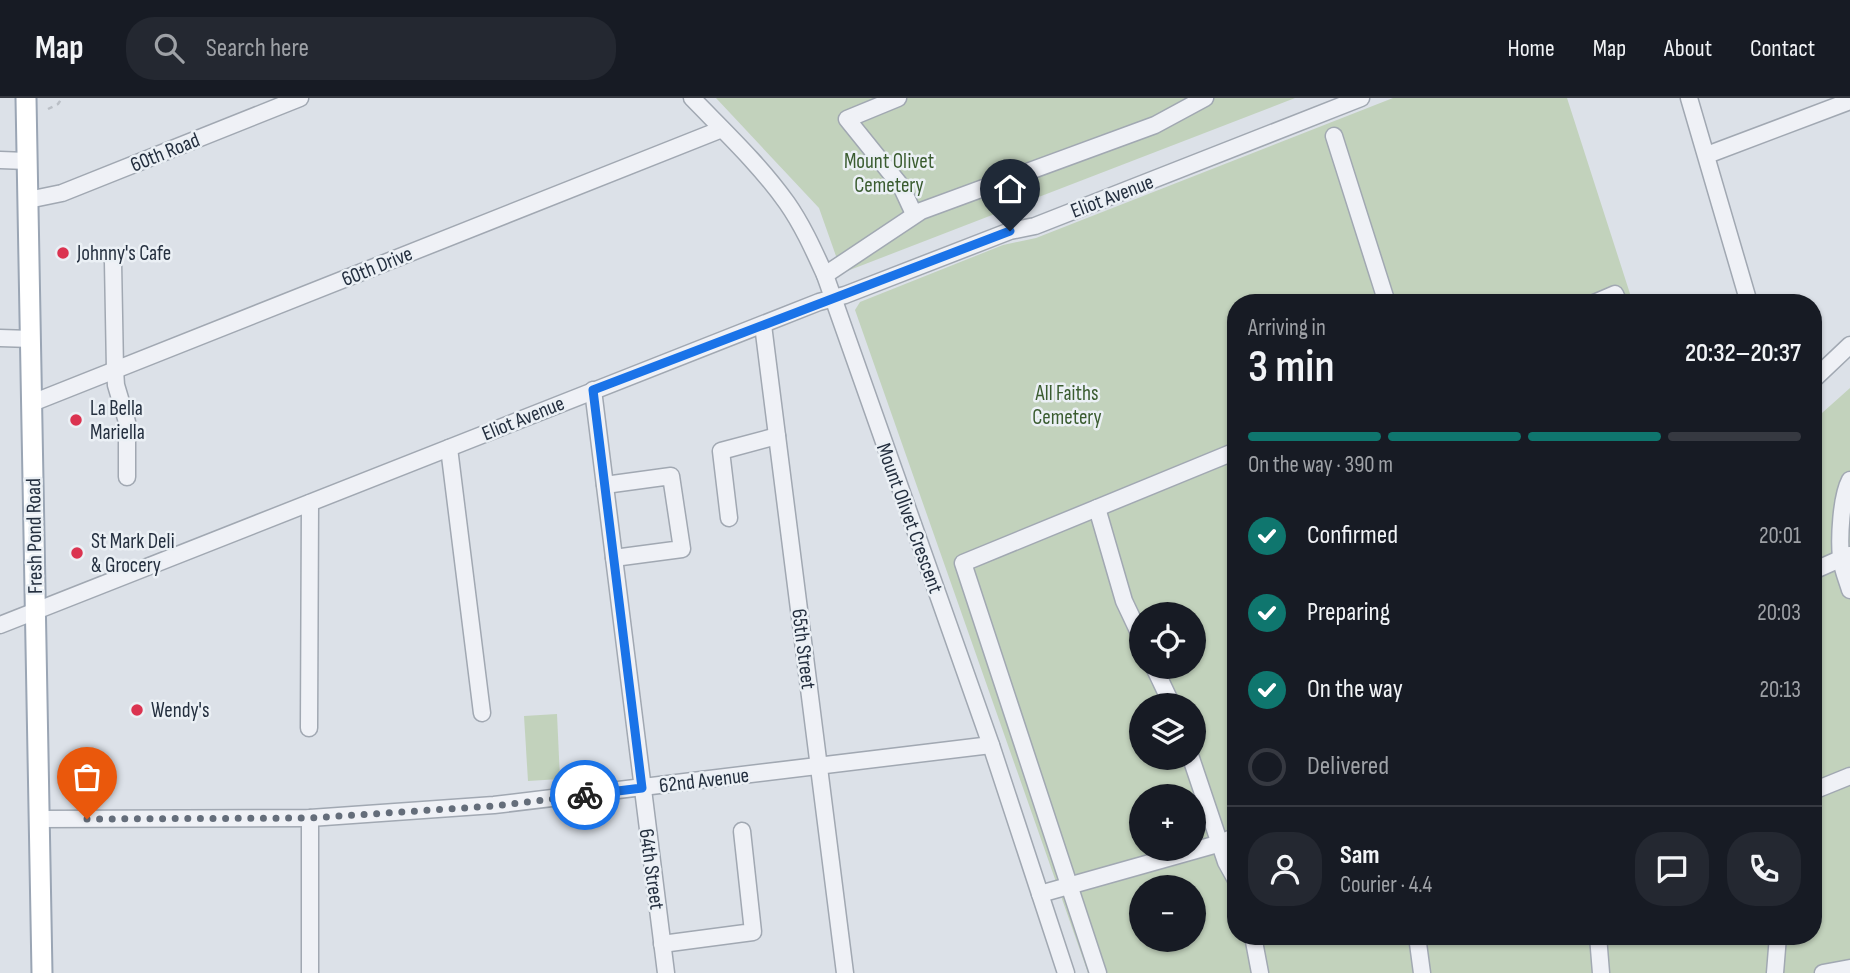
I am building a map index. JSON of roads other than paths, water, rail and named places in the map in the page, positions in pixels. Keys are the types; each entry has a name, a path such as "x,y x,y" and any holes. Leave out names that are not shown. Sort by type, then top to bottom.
{"main road":[{"name":"Fresh Pond Road","path":"26,98 42,973"}],"street":[{"name":"60th Road","path":"28,200 62,193 300,98"},
{"name":"Mount Olivet Crescent","path":"692,98 764,174 787,204 825,275 991,745 1066,973"},
{"path":"898,98 847,119 901,186 914,214"},
{"path":"825,275 914,214 1155,125 1205,98"},
{"name":"Eliot Avenue","path":"0,625 593,390 1010,231 1035,226 1361,98"},
{"path":"1689,98 1746,294"},
{"path":"1707,155 1850,101"},
{"name":"60th Drive","path":"32,403 722,130"},
{"path":"1334,136 1384,294"},
{"path":"0,160 27,161"},
{"path":"113,262 115,370 116,385 127,422 127,477"},
{"name":"65th Street","path":"763,325 845,973"},
{"path":"0,338 31,339"},
{"path":"1822,371 1850,345"},
{"name":"64th Street","path":"593,390 666,973"},
{"path":"729,518 721,451 777,436"},
{"path":"449,447 482,713"},
{"path":"1098,973 963,563 1227,455"},
{"path":"605,485 671,476 682,548 614,558"},
{"path":"1850,480 1843,507 1850,590"},
{"path":"309,728 310,503"},
{"path":"1097,508 1129,612"},
{"path":"1822,566 1846,557"},
{"name":"62nd Avenue","path":"39,819 310,818 494,806 991,745"},
{"path":"1196,770 1227,838"},
{"path":"1822,787 1850,776"},
{"path":"310,818 310,973"},
{"path":"662,944 753,933 742,831"},
{"path":"1040,894 1227,840"},
{"path":"1255,945 1260,973"},
{"path":"1418,945 1422,973"},
{"path":"1599,945 1601,973"},
{"path":"1775,973 1777,945"},
{"path":"1823,973 1850,968"}],"place":[{"name":"Johnny's Cafe","path":"63,253"},
{"name":"La Bella Mariella","path":"76,420"},
{"name":"St Mark Deli & Grocery","path":"77,553"},
{"name":"Wendy's","path":"137,710"}],"park label":[{"name":"Mount Olivet Cemetery","path":"889,173"},
{"name":"All Faiths Cemetery","path":"1067,405"}]}
